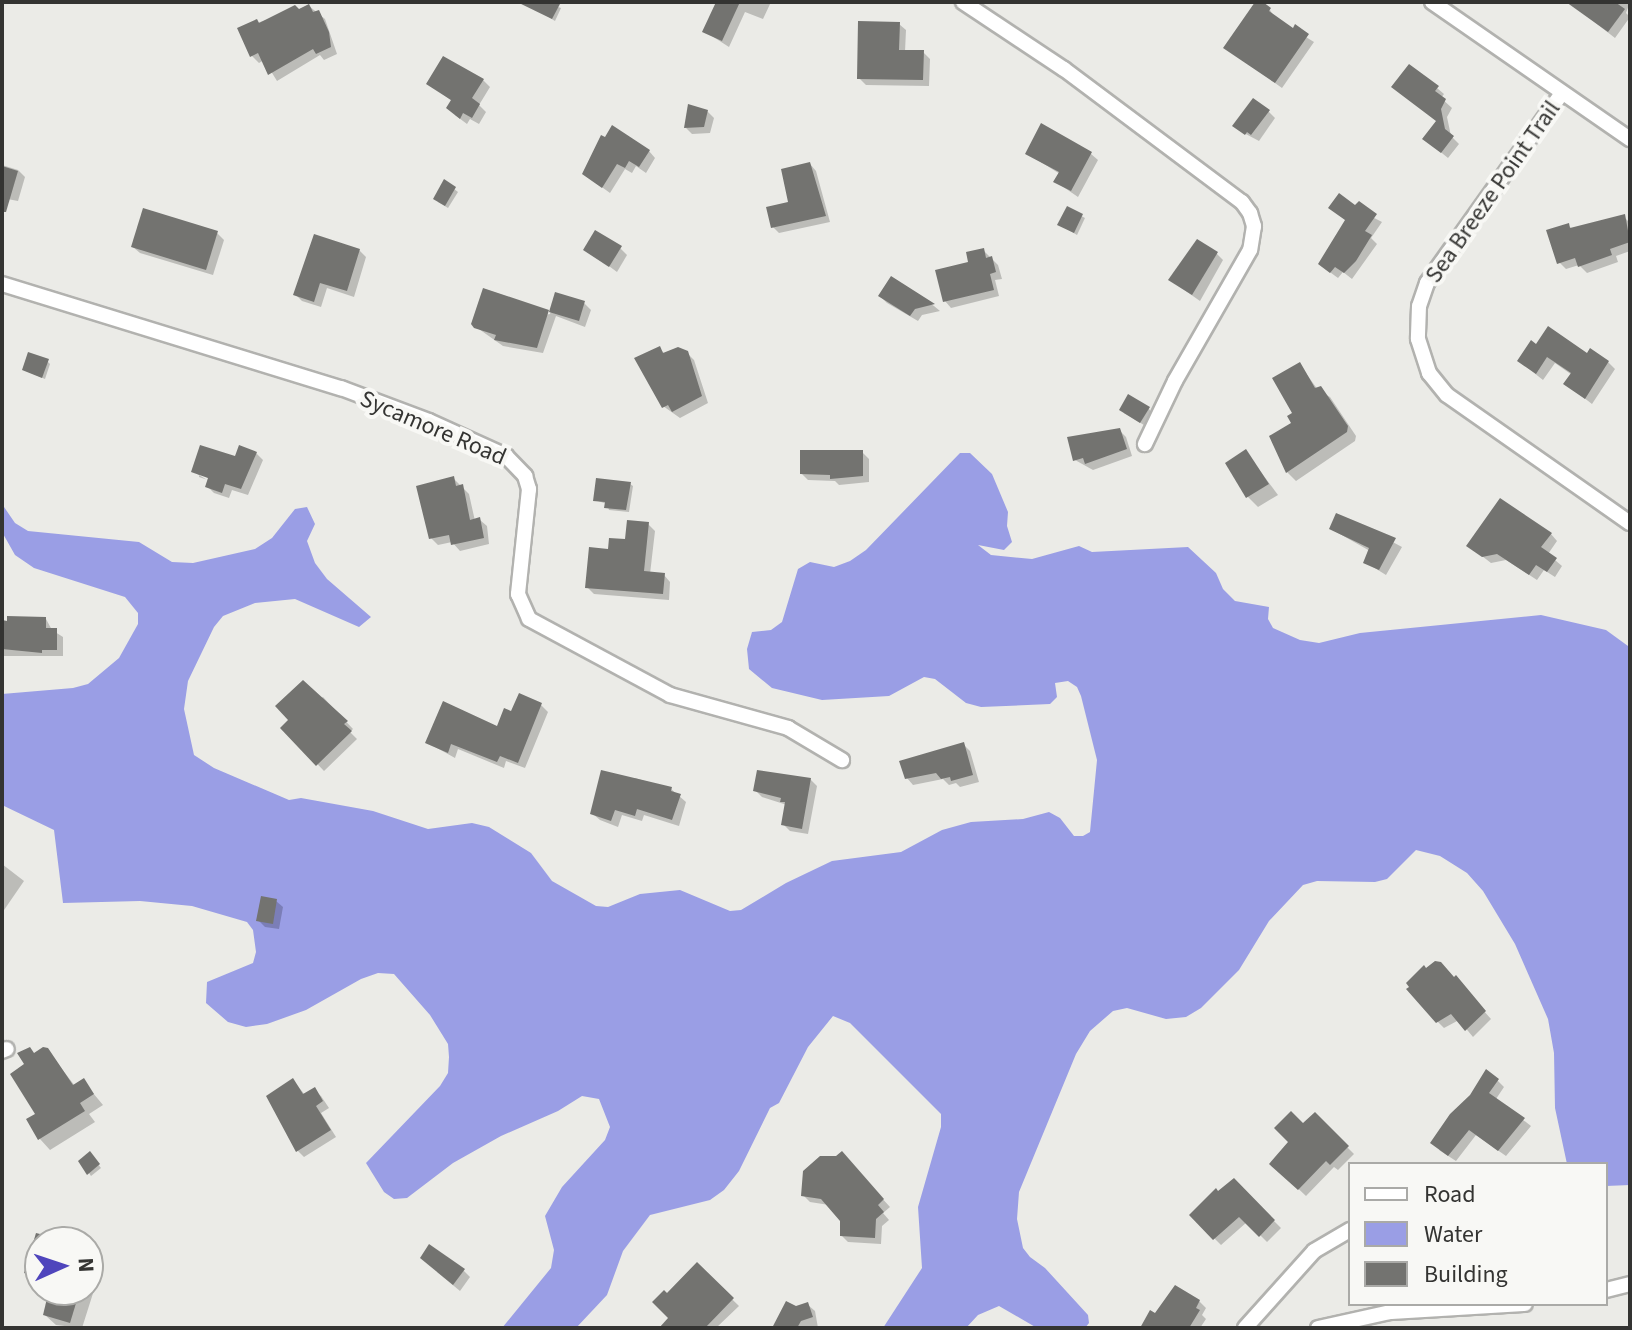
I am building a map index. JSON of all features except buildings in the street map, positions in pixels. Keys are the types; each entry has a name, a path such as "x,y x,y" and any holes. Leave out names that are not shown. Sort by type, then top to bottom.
{"street":[{"path":"963,2 1064,69 1242,202 1250,213 1254,226 1250,250 1175,381 1145,444"},
{"path":"1432,2 1630,139"},
{"name":"Sea Breeze Point Trail","path":"1562,93 1427,283 1419,306 1418,339 1429,373 1447,395 1630,523"},
{"name":"Sycamore Road","path":"2,284 341,388 429,421 506,456 525,476 529,489 518,594 529,619 670,695 788,728 842,760"},
{"path":"1245,1328 1314,1251 1348,1231"},
{"path":"1608,1290 1630,1284"},
{"path":"1318,1328 1390,1312 1491,1306"}],"water":[{"path":"960,453 970,453 992,474 1008,512 1007,526 1012,542 1004,550 978,545 991,555 1032,559 1079,546 1092,552 1188,547 1216,573 1223,589 1235,601 1269,607 1268,619 1273,628 1300,640 1319,643 1360,633 1541,615 1606,630 1628,646 1630,644 1630,1185 1608,1186 1608,1162 1567,1162 1555,1108 1554,1053 1548,1019 1515,944 1483,891 1467,873 1440,856 1416,850 1387,879 1375,882 1317,881 1303,885 1269,921 1239,970 1201,1008 1186,1017 1166,1019 1127,1008 1113,1011 1090,1031 1076,1054 1019,1192 1017,1219 1023,1248 1088,1315 1089,1323 1085,1328 1037,1328 999,1306 978,1315 966,1328 883,1328 922,1268 918,1207 941,1127 941,1114 850,1023 833,1016 808,1047 779,1103 770,1108 739,1171 724,1190 710,1200 650,1215 623,1251 607,1295 576,1328 502,1328 551,1268 554,1250 545,1216 562,1187 605,1140 610,1127 599,1099 582,1096 453,1163 407,1198 394,1199 384,1192 366,1163 440,1086 448,1073 449,1057 448,1044 430,1015 394,974 378,973 361,979 306,1010 267,1024 246,1027 228,1022 206,1003 207,982 253,963 256,952 253,930 247,922 192,906 140,901 63,903 54,830 2,805 2,694 88,684 119,658 138,624 138,613 125,597 34,568 15,555 2,532 2,504 15,523 28,531 139,542 172,562 193,563 255,549 272,538 295,509 307,507 315,524 307,541 315,563 327,579 371,617 359,627 295,599 255,603 223,616 214,627 188,681 184,709 194,755 214,768 289,800 301,798 373,811 428,829 472,823 489,827 531,853 552,881 596,906 608,907 640,894 680,890 730,911 741,910 786,883 832,861 901,852 942,830 971,822 1023,819 1049,812 1060,818 1074,836 1090,832 1097,760 1081,696 1077,687 1068,681 1055,683 1057,697 1050,704 981,707 966,703 935,679 924,677 889,696 822,700 772,688 749,669 747,649 752,632 771,630 782,622 798,569 810,562 834,567 866,550"}]}
